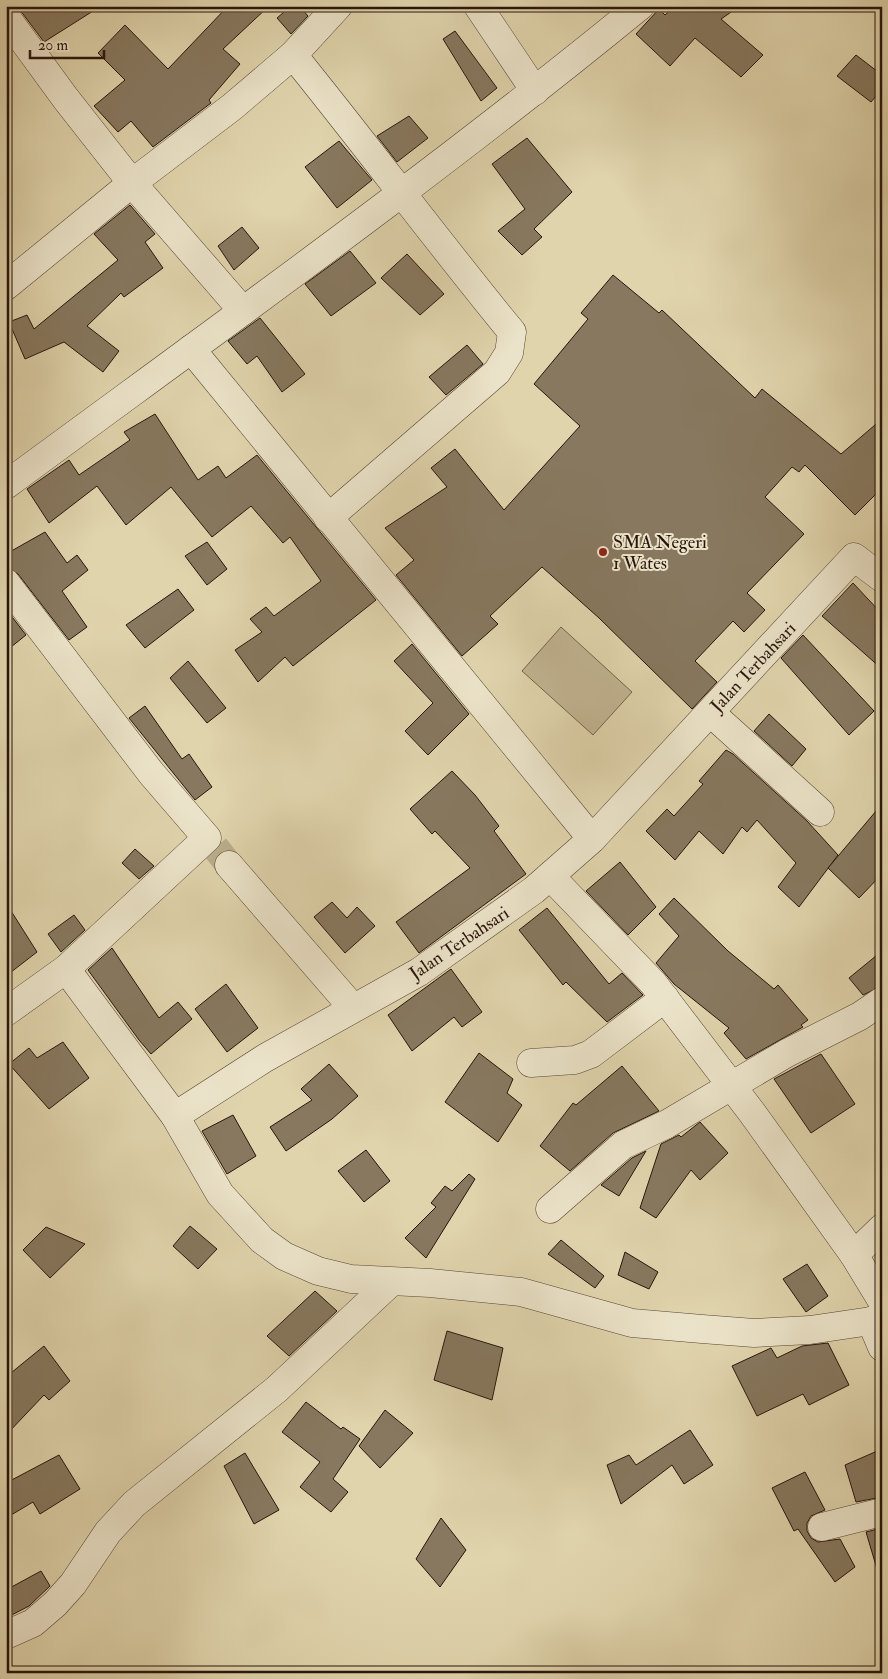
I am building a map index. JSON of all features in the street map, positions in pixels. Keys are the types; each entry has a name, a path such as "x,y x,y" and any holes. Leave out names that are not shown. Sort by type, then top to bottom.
{"street":[{"path":"6,286 132,183 232,107 293,55 338,6"},
{"path":"478,6 535,91"},
{"path":"6,484 191,349 535,91 640,6"},
{"path":"6,17 66,99 132,183 243,310"},
{"path":"293,55 402,191 454,262 512,332 512,342 505,361 497,372 328,518"},
{"path":"191,349 592,839"},
{"name":"Jalan Terbahsari","path":"175,1116 265,1058 419,972 477,932 550,876 592,839 854,557 882,578"},
{"path":"6,583 151,773 353,1008"},
{"path":"711,713 820,812"},
{"path":"6,1012 66,969 217,850"},
{"path":"550,876 653,983 731,1086 854,1255 878,1313 882,1347"},
{"path":"66,969 175,1116 220,1194 262,1240 284,1256 318,1271 351,1279 430,1283 522,1292 632,1323 754,1333 810,1330 878,1313"},
{"path":"531,1063 575,1060 591,1054 665,998"},
{"path":"550,1209 623,1145 667,1124 787,1053 860,1016 882,1001"},
{"path":"854,1255 882,1228"},
{"path":"6,1635 34,1623 55,1604 72,1584 108,1532 134,1504 278,1389 391,1282"},
{"path":"822,1527 882,1512"}],"shaded area":[{"path":"561,627 632,692 593,735 522,671"}],"building":[{"path":"17,6 101,6 44,42"},
{"path":"228,6 269,6 223,49 240,64 209,100 211,103 153,147 131,121 118,132 94,106 125,80 98,53 125,25 168,69"},
{"path":"291,6 299,6 308,16 291,34 277,18"},
{"path":"675,6 740,6 721,19 763,55 741,77 695,38 670,66 636,34 659,9 665,15"},
{"path":"455,31 497,88 481,101 443,39"},
{"path":"856,55 882,75 882,89 871,102 837,76"},
{"path":"409,116 428,138 397,162 377,136"},
{"path":"527,138 572,192 534,229 542,237 522,255 498,231 525,209 492,164"},
{"path":"339,141 372,180 337,208 305,167"},
{"path":"130,205 155,234 145,242 163,268 124,297 121,293 87,326 119,351 103,372 64,342 25,359 9,322 27,315 34,329 118,260 94,234"},
{"path":"242,227 259,248 234,270 218,246"},
{"path":"350,251 376,283 331,316 305,284"},
{"path":"407,254 444,294 420,315 381,278"},
{"path":"613,275 659,313 662,310 755,398 762,389 841,454 882,419 882,488 855,515 805,465 799,472 792,467 765,497 804,534 747,593 765,610 744,632 733,621 695,661 717,682 692,709 599,618 542,567 490,616 498,624 462,656 396,575 414,560 385,528 447,487 431,468 455,449 504,510 580,426 534,384 588,319 581,313"},
{"path":"260,318 305,374 282,392 257,356 247,364 228,341"},
{"path":"467,345 483,364 446,395 429,377"},
{"path":"155,414 198,480 218,466 226,478 257,455 376,600 293,666 285,657 258,682 235,650 262,632 250,619 266,607 274,616 321,581 290,537 283,543 251,506 212,537 171,487 126,525 97,486 49,523 27,489 69,460 79,475 130,440 124,432"},
{"path":"45,532 67,563 77,555 88,570 62,591 87,627 69,640 18,574 6,568 6,554"},
{"path":"207,542 227,569 207,585 185,556"},
{"path":"853,583 882,614 882,669 822,616"},
{"path":"178,589 194,610 145,648 126,625"},
{"path":"6,609 26,635 6,651"},
{"path":"803,635 874,711 849,735 781,658"},
{"path":"412,644 469,714 428,755 405,731 433,703 394,661"},
{"path":"188,661 226,708 207,723 170,678"},
{"path":"145,706 182,759 189,754 212,787 195,800 129,718"},
{"path":"769,714 806,749 792,766 754,731"},
{"path":"726,750 733,754 807,821 838,855 799,907 778,887 796,863 757,820 747,832 742,827 723,854 699,831 675,860 646,831 667,809 674,816 703,784 699,781"},
{"path":"452,771 475,795 499,826 494,831 526,874 419,953 396,922 470,868 435,831 432,834 410,809"},
{"path":"882,804 882,874 859,898 828,868"},
{"path":"135,849 154,866 139,879 122,863"},
{"path":"620,862 656,907 628,935 586,891"},
{"path":"674,898 728,951 774,989 778,985 808,1020 801,1025 803,1027 746,1059 724,1033 729,1028 674,984 656,963 679,936 659,914"},
{"path":"332,902 347,918 357,907 375,926 345,953 314,917"},
{"path":"6,903 37,952 6,976"},
{"path":"547,908 609,984 622,973 643,995 607,1022 566,982 563,985 519,930"},
{"path":"74,915 85,930 61,952 48,934"},
{"path":"112,948 159,1018 178,1002 192,1019 151,1054 88,970"},
{"path":"882,951 882,986 863,995 849,978"},
{"path":"451,969 482,1012 462,1027 454,1017 412,1051 388,1015"},
{"path":"226,984 258,1028 227,1052 195,1009"},
{"path":"63,1042 89,1078 49,1109 9,1064 29,1048 37,1058"},
{"path":"479,1053 513,1079 507,1093 522,1105 498,1142 445,1102"},
{"path":"821,1054 855,1104 811,1133 774,1079"},
{"path":"329,1064 358,1096 332,1119 286,1151 270,1127 312,1100 301,1089"},
{"path":"622,1066 659,1111 613,1133 570,1171 540,1146 573,1103 576,1105"},
{"path":"233,1115 256,1156 227,1174 202,1131"},
{"path":"700,1122 728,1153 700,1180 691,1170 656,1218 640,1208 661,1144 679,1135 681,1137"},
{"path":"366,1150 390,1181 364,1202 338,1171"},
{"path":"646,1151 619,1196 601,1185 632,1158"},
{"path":"469,1174 475,1179 426,1258 405,1238 436,1207 431,1203 445,1186 452,1191"},
{"path":"190,1226 217,1249 198,1269 173,1246"},
{"path":"46,1227 85,1244 50,1278 23,1250"},
{"path":"561,1240 604,1276 595,1288 548,1254"},
{"path":"625,1252 658,1272 649,1289 618,1275"},
{"path":"807,1264 828,1296 806,1312 783,1279"},
{"path":"315,1291 337,1311 289,1356 267,1336"},
{"path":"447,1331 503,1348 492,1400 434,1380"},
{"path":"828,1343 849,1385 809,1405 803,1394 757,1416 732,1366 771,1348 777,1358 802,1346"},
{"path":"44,1346 70,1381 49,1400 44,1395 6,1435 6,1377"},
{"path":"306,1402 341,1429 343,1427 360,1439 333,1479 348,1492 331,1512 300,1487 320,1462 282,1432"},
{"path":"385,1410 413,1433 380,1468 359,1446"},
{"path":"690,1430 713,1465 684,1484 672,1465 621,1504 607,1465 629,1455 636,1465"},
{"path":"882,1449 882,1497 856,1502 845,1465"},
{"path":"245,1453 279,1510 254,1524 224,1466"},
{"path":"59,1455 80,1489 40,1514 33,1502 6,1518 6,1483"},
{"path":"805,1472 825,1510 811,1516 807,1523 807,1531 811,1538 818,1542 840,1539 855,1567 835,1582 798,1529 794,1531 772,1488"},
{"path":"441,1518 466,1550 440,1587 416,1559"},
{"path":"882,1528 882,1569 877,1569 866,1532"},
{"path":"41,1571 50,1586 29,1606 6,1618 6,1590"}],"tunnel":[{"path":"215,847 229,865"}],"place":[{"name":"SMA Negeri 1 Wates","path":"603,552"}]}
